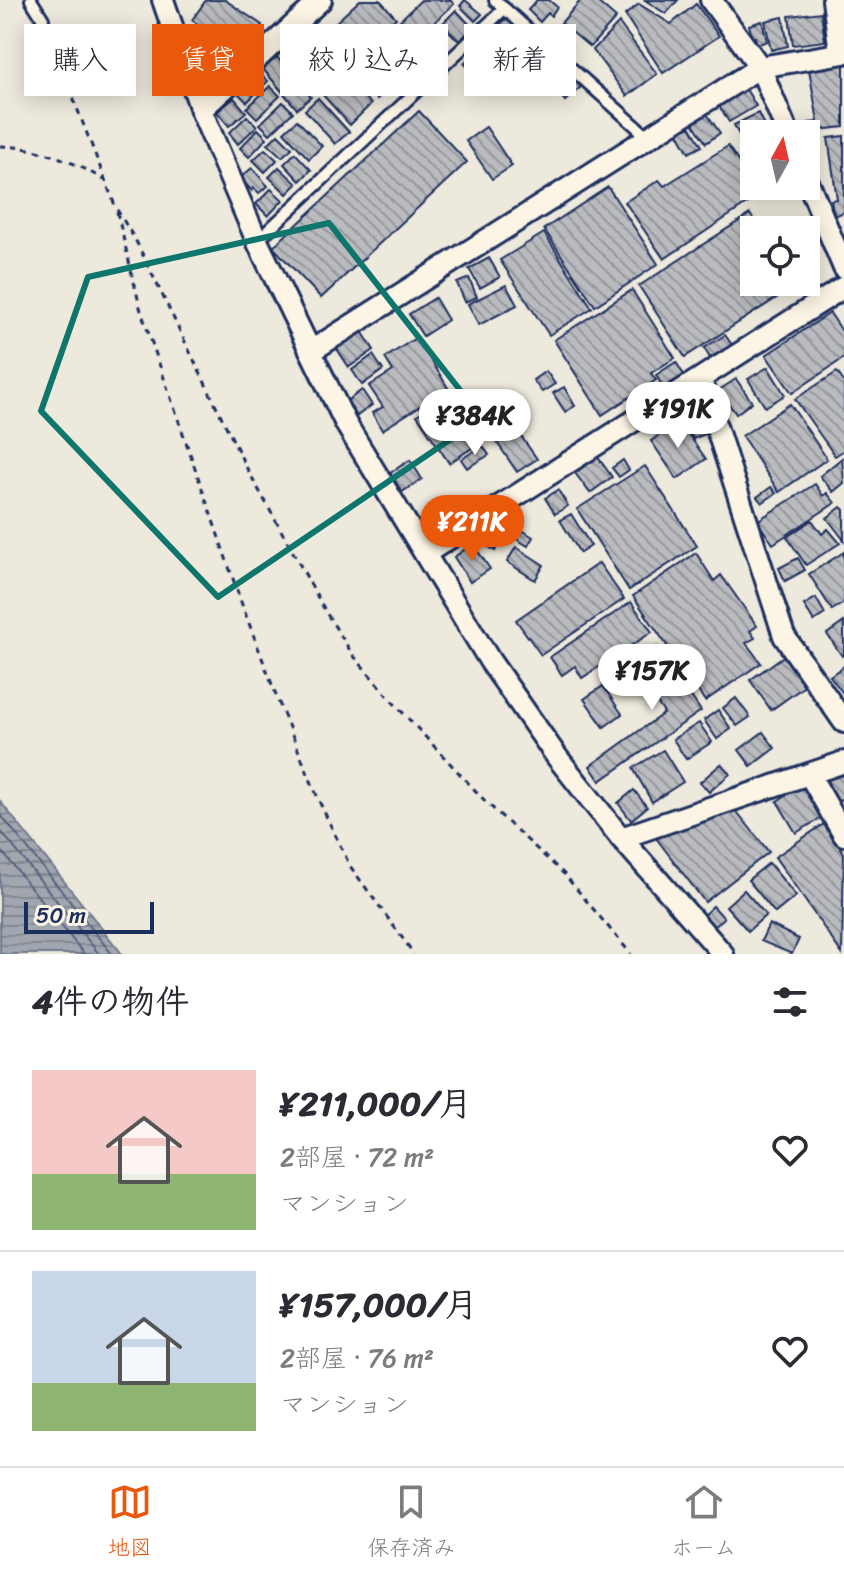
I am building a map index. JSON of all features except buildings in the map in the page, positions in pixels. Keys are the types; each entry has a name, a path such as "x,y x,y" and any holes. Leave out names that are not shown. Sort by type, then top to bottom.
{"street":[{"path":"163,0 201,110 257,241 346,424 490,661 557,757 621,838 723,954"},
{"path":"201,110 321,0"},
{"path":"711,0 760,67 782,120"},
{"path":"311,351 760,67 842,53 833,0"},
{"path":"816,200 844,268"},
{"path":"426,553 844,287"},
{"path":"701,380 784,636 844,722"},
{"path":"621,838 844,762"},
{"path":"809,774 844,835"}],"lane":[{"path":"31,0 43,19"},
{"path":"495,0 648,137"},
{"path":"257,241 504,9"}],"path":[{"path":"43,19 116,208 137,243 244,463 327,614 353,655 391,700 487,803 564,874 631,954"},
{"path":"0,146 44,151 104,180"},
{"path":"116,208 141,311 279,703 350,866 414,954"}],"highlighted area":[{"path":"329,223 482,418 218,597 41,411 88,277"}],"water":[{"path":"0,801 122,954 0,954"}]}
